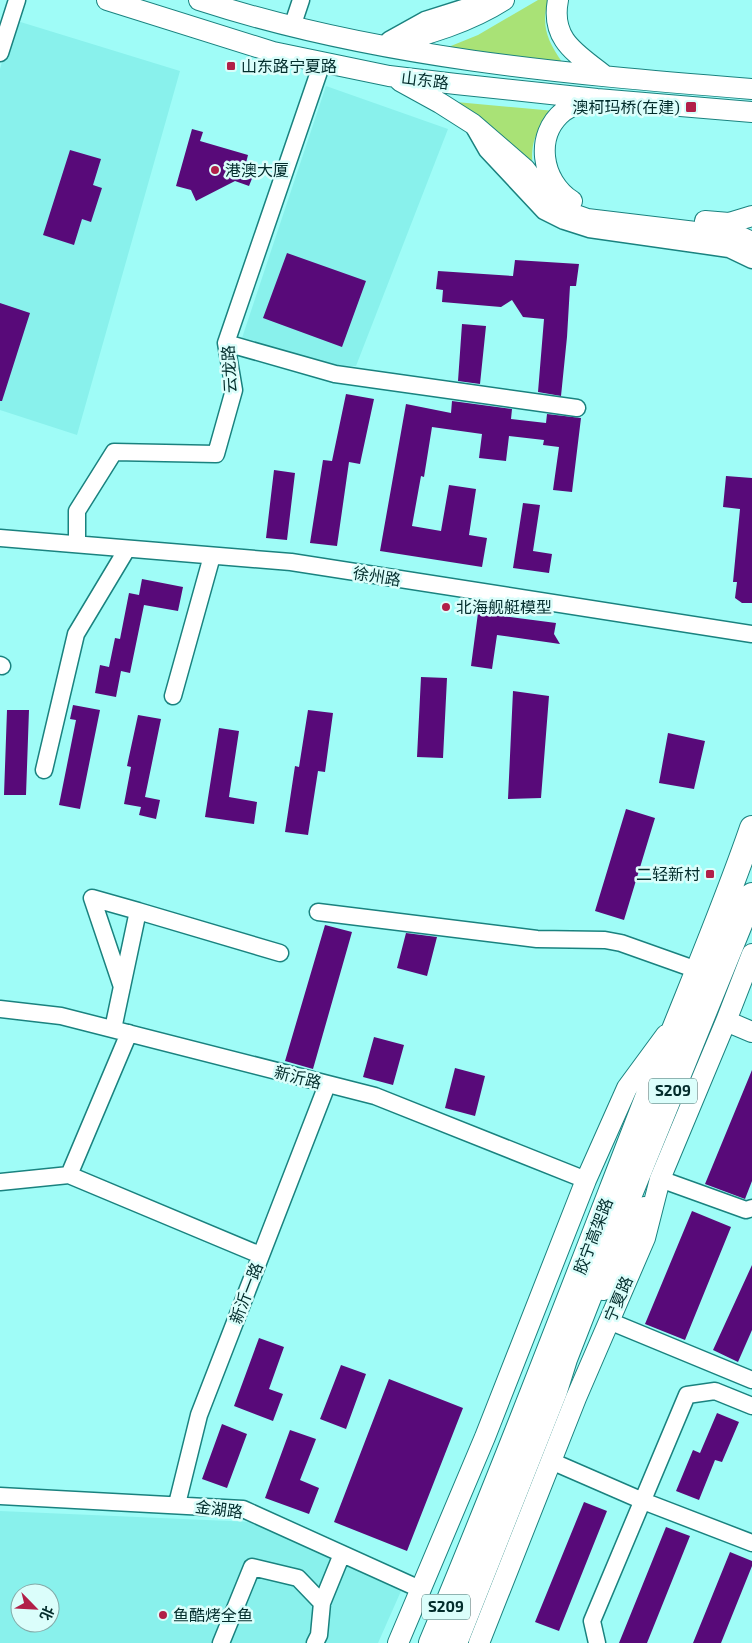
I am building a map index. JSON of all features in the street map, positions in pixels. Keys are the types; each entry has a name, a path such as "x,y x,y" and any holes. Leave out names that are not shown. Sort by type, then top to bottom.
{"highway":[{"name":"胶宁高架路","path":"455,1643 472,1575 677,1020 732,886 752,828"},
{"name":"胶宁高架路","path":"432,1643 472,1575 556,1390 565,1359 752,895"},
{"path":"556,1390 576,1356 603,1290"}],"main road":[{"name":"山东路","path":"107,0 239,43 322,63 389,76 597,99 752,112"},
{"name":"山东路","path":"198,0 292,27 381,47 607,77 752,89"},
{"path":"381,47 443,30 504,0"},
{"path":"558,0 558,25 564,42 607,77"},
{"path":"389,76 440,103 473,124 525,170 549,200 567,212 587,219 729,230 752,216"},
{"path":"597,99 578,103 563,112 547,137 544,149 546,162 556,188 581,207 729,230 752,242"},
{"name":"宁夏路","path":"479,1643 576,1398 645,1238 660,1179 752,954"},
{"path":"398,1643 485,1437 586,1180 627,1088 677,1020"},
{"path":"726,1021 752,1032"},
{"path":"603,1290 660,1179"}],"street":[{"path":"0,53 17,0"},
{"path":"292,27 301,0"},
{"path":"381,47 396,36 426,20 466,7 478,0"},
{"name":"云龙路","path":"77,544 77,512 114,452 216,454 234,390 226,343 322,63"},
{"path":"473,124 487,150 544,211 564,221 589,229 729,249 752,260"},
{"path":"226,343 335,374 577,408"},
{"name":"徐州路","path":"0,538 291,562 752,634"},
{"path":"44,770 76,634 127,549"},
{"path":"173,696 212,556"},
{"path":"122,987 92,898 280,953"},
{"path":"69,1174 121,1031 122,987 138,911"},
{"path":"318,912 537,939 605,940 621,943 698,970"},
{"name":"新沂路","path":"0,1009 61,1016 375,1096 586,1180"},
{"name":"新沂一路","path":"177,1504 199,1415 327,1084"},
{"path":"0,1182 69,1174 260,1255"},
{"path":"660,1179 746,1210 752,1208"},
{"path":"609,1321 752,1380"},
{"path":"597,1643 592,1621 687,1395 715,1391 752,1406"},
{"path":"551,1462 752,1544"},
{"name":"金湖路","path":"0,1496 243,1509 422,1590"},
{"path":"315,1643 318,1635 322,1603 342,1554"},
{"path":"221,1643 252,1567 298,1578 322,1603"}],"shaded area":[{"path":"14,20 180,71 77,435 0,410 0,69"},
{"path":"326,86 448,129 356,366 312,365 241,341"},
{"path":"0,1511 252,1522 401,1591 378,1643 0,1643"}],"green space":[{"path":"538,0 548,0 545,25 552,47 562,62 441,50 478,35"},
{"path":"456,102 555,111 542,125 535,138 532,153 533,172"}],"building":[{"name":"港澳大厦","path":"192,129 203,132 200,141 248,155 246,163 253,176 249,186 235,181 196,201 191,190 176,186"},
{"path":"70,150 101,159 93,185 102,188 91,222 82,219 74,245 43,235"},
{"path":"287,253 366,281 342,347 263,318"},
{"path":"515,260 579,264 576,286 570,286 561,396 538,392 544,319 523,317 512,300 501,307 442,302 443,290 436,289 438,271 513,276"},
{"path":"0,303 30,313 2,401 0,401"},
{"path":"462,324 486,326 480,384 458,381"},
{"path":"346,394 374,399 360,464 349,462 337,546 310,543 323,460 332,461"},
{"path":"452,401 512,409 511,419 546,423 547,414 581,418 572,492 553,490 559,447 543,445 544,440 509,436 506,461 479,458 482,434 432,427 424,477 421,476 412,526 441,531 449,485 476,489 469,535 487,538 482,567 380,551 406,404 451,413"},
{"path":"274,470 295,473 287,540 266,538"},
{"path":"726,476 752,478 752,603 742,603 735,598 737,582 733,582 740,509 723,507"},
{"path":"523,503 540,505 533,551 552,554 549,573 513,568"},
{"path":"142,579 183,587 178,611 144,605 130,673 121,671 116,697 95,693 100,665 109,667 115,638 120,639 129,593 139,595"},
{"path":"478,613 556,623 554,634 560,644 497,635 492,669 471,666"},
{"path":"421,677 447,678 443,758 417,757"},
{"path":"513,691 549,696 541,798 508,799"},
{"path":"73,705 100,710 80,809 59,805 76,720 70,719"},
{"path":"7,710 29,710 26,795 4,795"},
{"path":"308,710 333,713 325,772 318,771 308,835 285,832 295,766 299,767"},
{"path":"138,715 161,719 145,797 160,800 156,819 139,815 141,807 124,804 131,767 127,766"},
{"path":"219,728 239,731 229,797 257,802 254,824 205,817"},
{"path":"668,733 705,741 694,789 659,783"},
{"path":"626,809 655,818 624,920 595,911"},
{"path":"325,925 352,932 313,1069 285,1061"},
{"path":"406,933 437,937 427,976 397,968"},
{"path":"374,1037 404,1045 393,1085 363,1077"},
{"path":"455,1068 485,1076 475,1116 445,1108"},
{"path":"752,1070 752,1181 745,1199 705,1184"},
{"path":"692,1211 731,1227 685,1340 645,1324"},
{"path":"752,1265 752,1330 738,1362 713,1350"},
{"path":"259,1338 284,1347 269,1389 283,1394 273,1421 234,1406"},
{"path":"341,1365 366,1374 346,1429 320,1419"},
{"path":"389,1379 463,1408 407,1551 334,1522"},
{"path":"717,1413 739,1422 722,1462 715,1460 699,1500 676,1491 693,1450 700,1453"},
{"path":"222,1424 247,1434 227,1488 202,1479"},
{"path":"290,1430 316,1439 300,1480 319,1488 309,1514 265,1498"},
{"path":"584,1502 607,1511 559,1631 535,1622"},
{"path":"666,1527 690,1536 647,1643 619,1643"},
{"path":"730,1552 752,1561 752,1566 721,1643 693,1643"}],"place":[{"name":"山东路宁夏路","path":"231,66"},
{"name":"澳柯玛桥(在建)","path":"691,107"},
{"name":"港澳大厦","path":"215,170"},
{"name":"北海舰艇模型","path":"446,607"},
{"name":"二轻新村","path":"710,874"},
{"name":"鱼酷烤全鱼","path":"163,1615"}]}
